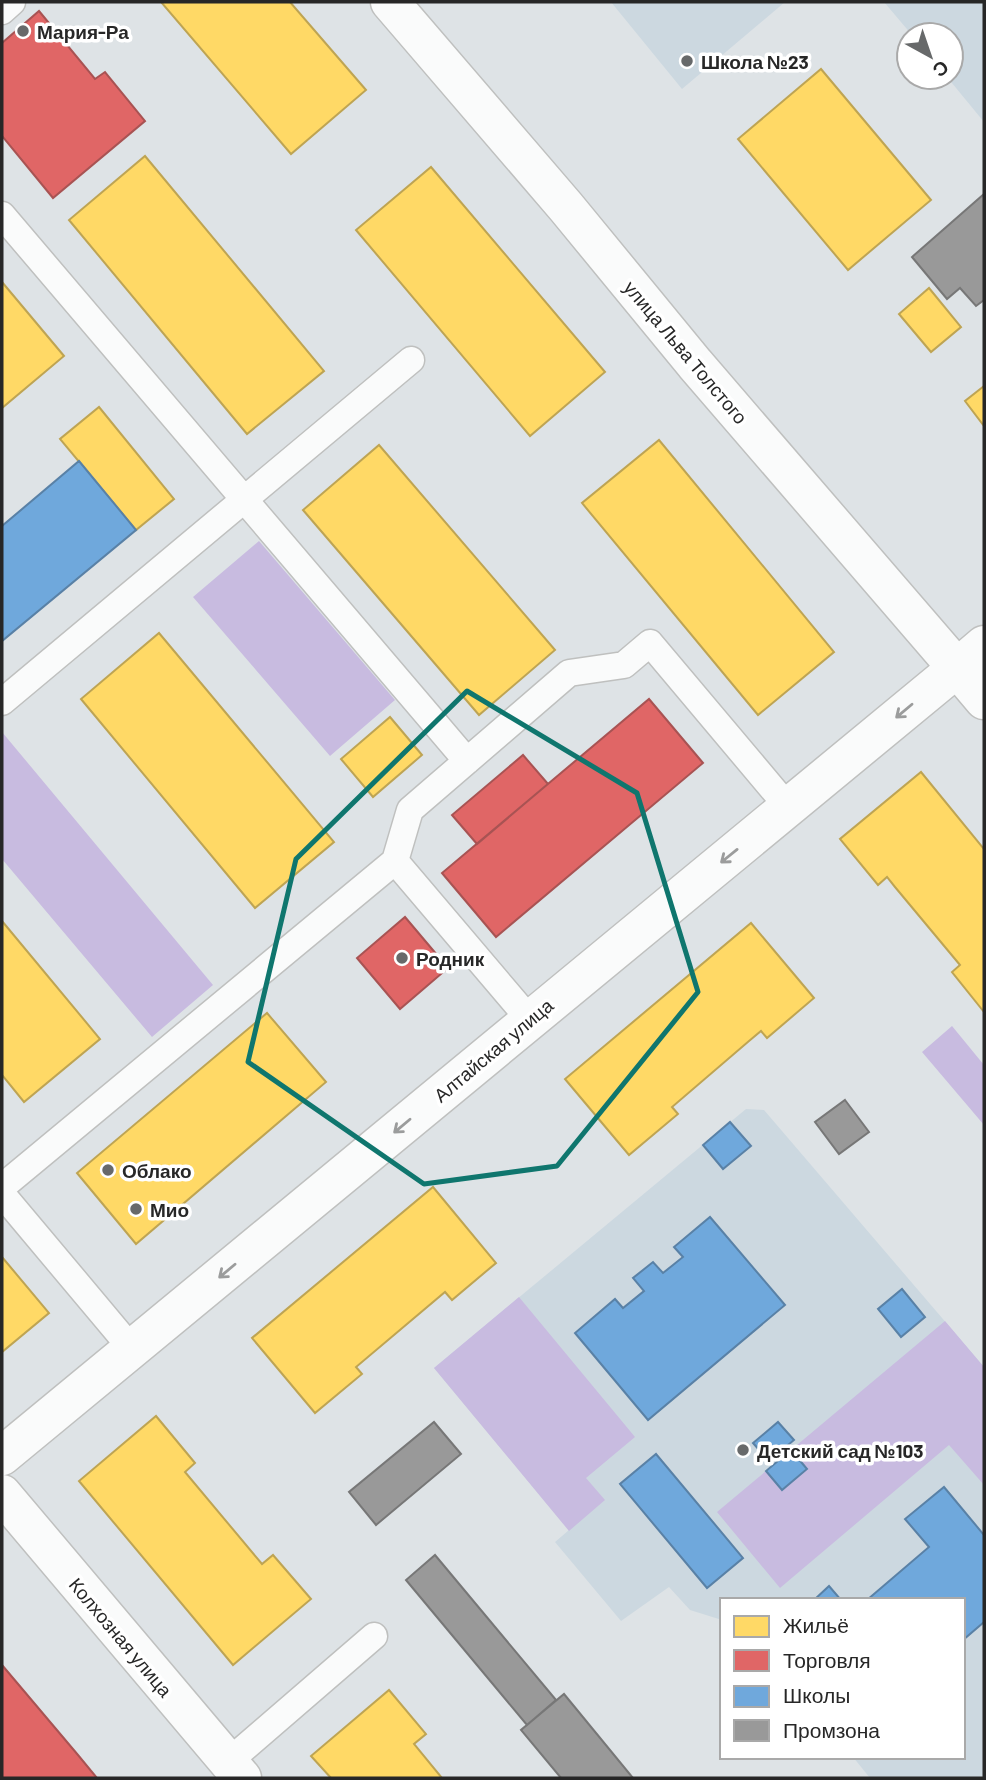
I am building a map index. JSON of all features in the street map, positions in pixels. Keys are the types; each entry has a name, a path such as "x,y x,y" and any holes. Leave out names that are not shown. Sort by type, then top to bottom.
{"main road":[{"name":"улица Льва Толстого","path":"390,2 704,374 970,656 984,700"},
{"name":"Алтайская улица","path":"2,1456 970,656"},
{"name":"Колхозная улица","path":"2,1494 235,1770"}],"lane":[{"path":"2,11 12,2"},
{"path":"2,215 467,761"},
{"path":"2,702 411,360"},
{"path":"2,1187 395,861 410,810 569,673 624,665 650,643 788,807"},
{"path":"395,861 530,1020"},
{"path":"2,1194 132,1349"},
{"path":"235,1770 374,1636"}],"highlighted area":[{"path":"467,691 637,793 698,992 557,1166 424,1184 248,1062 296,859"}],"shaded area":[{"name":"Школа №23","path":"611,2 785,2 682,89"},
{"path":"884,2 984,2 984,122 959,91 965,91 965,21 900,21"},
{"path":"259,541 395,700 330,756 193,597"},
{"path":"2,732 213,985 152,1037 2,859"},
{"path":"952,1026 984,1065 984,1125 922,1052"},
{"name":"Детский сад №103","path":"746,1109 764,1110 984,1367 984,1775 980,1778 870,1778 855,1759 965,1759 965,1598 720,1598 720,1619 690,1610 669,1587 621,1621 555,1542 569,1530 434,1368"},
{"path":"519,1297 635,1437 586,1478 605,1500 569,1531 434,1368"},
{"path":"945,1321 984,1367 984,1485 949,1445 780,1588 717,1512"}],"building: Жильё":[{"path":"161,2 290,2 366,90 291,154"},
{"path":"821,69 931,200 848,270 738,139"},
{"path":"145,156 324,371 247,434 69,220"},
{"path":"431,167 605,372 530,436 356,230"},
{"path":"2,282 64,356 2,408"},
{"path":"929,288 961,327 931,352 899,314"},
{"path":"984,386 984,426 965,401"},
{"path":"99,407 174,499 136,530 60,439"},
{"path":"659,440 834,652 758,715 582,503"},
{"path":"379,445 555,650 479,715 303,510"},
{"path":"159,633 334,842 255,908 81,699"},
{"path":"390,717 422,755 373,797 341,759"},
{"path":"921,772 984,849 984,1012 952,972 960,965 887,877 878,885 840,839"},
{"path":"2,921 100,1039 24,1102 2,1075"},
{"path":"751,923 814,998 767,1038 761,1031 749,1041 672,1107 678,1114 629,1155 565,1079"},
{"path":"267,1013 326,1082 136,1244 77,1173"},
{"path":"433,1187 496,1263 452,1300 445,1292 356,1367 362,1374 315,1413 252,1338"},
{"path":"2,1257 49,1313 2,1352"},
{"path":"156,1416 195,1463 185,1472 262,1564 273,1555 311,1599 233,1665 79,1481"},
{"path":"389,1690 426,1734 414,1744 442,1778 331,1778 311,1756"}],"building: Торговля":[{"path":"39,11 95,79 105,72 145,121 53,198 2,136 2,43"},
{"path":"649,699 703,763 496,937 442,873"},
{"path":"523,755 548,784 477,844 452,815"},
{"path":"405,917 448,968 400,1009 357,958"},
{"path":"2,1665 78,1755 97,1778 2,1778"}],"building: Школы":[{"path":"79,461 136,530 2,641 2,526"},
{"path":"730,1122 751,1146 723,1169 703,1145"},
{"path":"710,1217 785,1305 648,1420 575,1333 615,1299 623,1308 644,1291 633,1278 653,1262 663,1273 683,1257 674,1247"},
{"path":"902,1289 925,1317 901,1337 878,1309"},
{"path":"778,1422 794,1440 769,1461 753,1443"},
{"path":"791,1450 807,1469 782,1490 766,1471"},
{"path":"656,1454 743,1558 707,1588 620,1484"},
{"path":"944,1487 984,1535 984,1622 965,1638 965,1598 869,1598 929,1547 905,1519"},
{"path":"829,1586 839,1598 816,1598"}],"building: Промзона":[{"path":"984,194 984,300 976,306 960,288 947,299 912,257"},
{"path":"845,1100 869,1132 839,1154 815,1122"},
{"path":"434,1422 461,1454 376,1525 349,1492"},
{"path":"435,1555 556,1700 527,1725 406,1580"},
{"path":"564,1694 633,1778 561,1778 521,1730"}],"place":[{"name":"Мария-Ра","path":"23,31"},
{"name":"Школа №23","path":"687,61"},
{"name":"Родник","path":"402,958"},
{"name":"Облако","path":"108,1170"},
{"name":"Мио","path":"136,1209"},
{"name":"Детский сад №103","path":"743,1450"}]}
